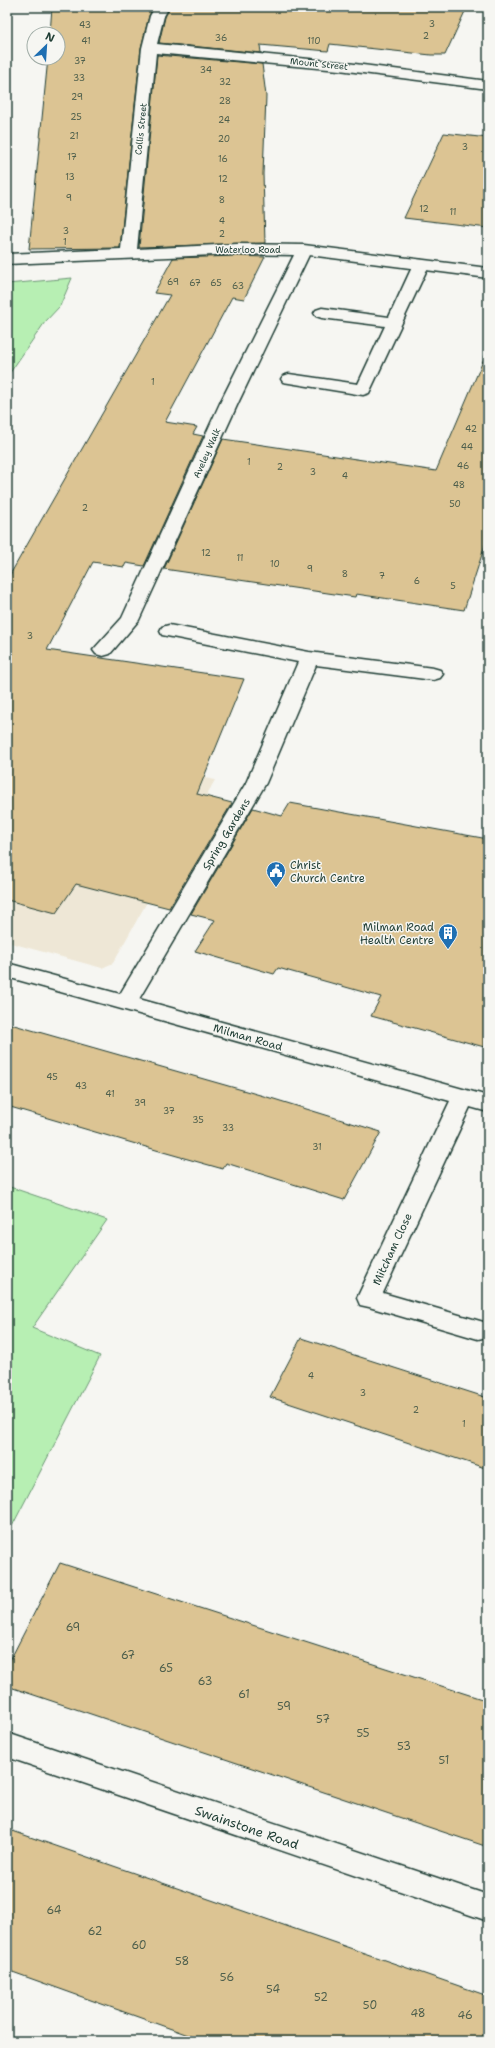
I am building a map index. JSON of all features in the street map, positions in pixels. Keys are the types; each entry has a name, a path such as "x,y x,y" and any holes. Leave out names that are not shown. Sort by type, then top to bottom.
{"street":[{"name":"Collis Street","path":"129,253 149,48 157,16 162,7"},
{"name":"Mount Street","path":"149,48 339,66 488,85"},
{"name":"Waterloo Road","path":"7,259 236,249 304,250 488,273"},
{"name":"Aveley Walk","path":"103,650 130,620 230,401 304,250"},
{"path":"169,631 310,658 433,674"},
{"name":"Spring Gardens","path":"126,1002 256,783 310,658"},
{"name":"Milman Road","path":"7,970 488,1104"},
{"name":"Mitcham Close","path":"463,1097 369,1298 478,1330"},
{"name":"Swainstone Road","path":"7,1745 488,1908"}],"lane":[{"path":"289,379 363,390 421,264"},
{"path":"322,313 395,323"}],"shaded area":[{"path":"7,728 215,780 113,963 102,968 7,942"}],"green space":[{"path":"72,278 60,306 45,322 7,377 7,284"},
{"path":"7,1186 107,1220 32,1328 100,1356 7,1536"}],"building":[{"path":"52,7 153,7 149,16 141,48 120,248 29,249 47,66 66,66 66,26 51,26"},
{"path":"170,7 467,7 445,55 431,55 330,44 328,51 260,45 261,53 159,43 165,17"},
{"path":"157,55 262,64 266,96 263,174 265,243 139,247"},
{"path":"444,133 488,138 488,228 404,218"},
{"path":"237,256 265,257 244,299 232,297 165,422 197,427 193,434 203,436 144,566 126,563 124,567 93,562 47,650 244,679 197,794 232,803 169,908 76,884 56,913 7,900 7,580 170,295 154,293 173,258"},
{"path":"488,349 488,536 464,610 356,594 355,597 164,569 223,439 436,471"},
{"path":"290,803 488,839 488,1048 371,1016 381,997 278,968 274,974 195,951 215,920 191,914 253,808 282,816"},
{"path":"7,1023 274,1099 381,1132 344,1200 226,1163 223,1169 163,1152 7,1106"},
{"path":"301,1338 488,1398 488,1469 270,1397"},
{"path":"60,1563 488,1701 488,1847 7,1686 7,1666"},
{"path":"7,1829 488,1996 488,2041 205,2041 7,1970"}],"place":[{"name":"Christ Church Centre","path":"276,888"},
{"name":"Milman Road Health Centre","path":"448,950"}]}
